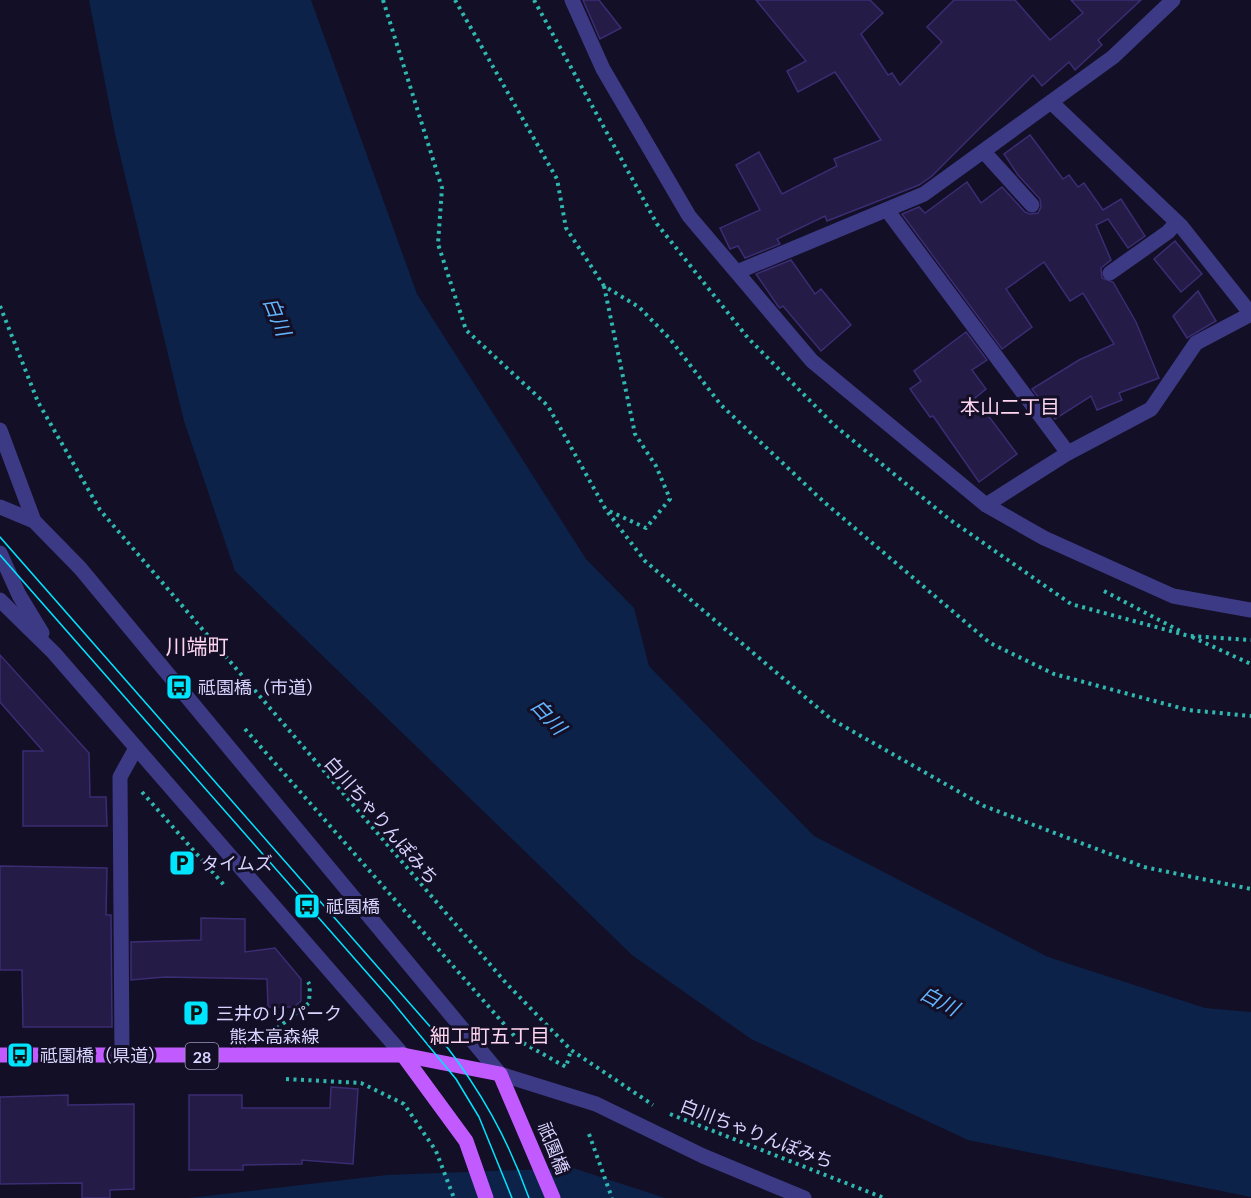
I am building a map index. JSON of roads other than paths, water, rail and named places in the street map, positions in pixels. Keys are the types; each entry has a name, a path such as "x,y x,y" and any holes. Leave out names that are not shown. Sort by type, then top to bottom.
{"main road":[{"name":"熊本高森線","path":"0,1055 403,1055 500,1074"},
{"path":"403,1055 466,1141 486,1198"},
{"name":"祇園橋","path":"500,1074 519,1113 553,1198"}],"street":[{"path":"572,0 603,69 650,154 689,216 812,361 986,505 1044,538 1173,596 1251,610"},
{"path":"738,272 924,194 1113,57 1173,0"},
{"path":"986,505 1068,453 1151,410 1196,343 1251,314 1177,222 1052,103"},
{"path":"984,152 1032,205"},
{"path":"887,210 1068,453"},
{"path":"1110,273 1168,232 1177,222"},
{"path":"0,430 34,521"},
{"path":"0,507 34,521 80,568 500,1074 596,1104 703,1156 804,1198"},
{"path":"0,553 18,595 54,654"},
{"path":"0,600 54,654 403,1055"},
{"path":"122,1056 120,777 136,748"}],"water":[{"name":"白川","path":"89,0 311,0 417,294 586,559 634,608 649,666 814,836 1048,957 1205,1008 1251,1012 1251,1197 968,1140 751,1039 632,955 235,571 184,421 115,134"},
{"path":"573,1168 665,1198 189,1198 387,1175"}],"tram line":[{"path":"0,537 441,1039 469,1077 492,1115 512,1155 529,1198"},
{"path":"0,555 390,999 456,1079 479,1117 512,1198"}],"place":[{"name":"祗園橋（市道）","path":"179,687"},
{"name":"タイムズ","path":"182,863"},
{"name":"祗園橋","path":"307,906"},
{"name":"三井のリパーク","path":"196,1013"},
{"name":"祗園橋（県道）","path":"20,1055"}],"district":[{"name":"本山二丁目","path":"1010,406"},
{"name":"川端町","path":"197,645"},
{"name":"細工町五丁目","path":"490,1035"}]}
